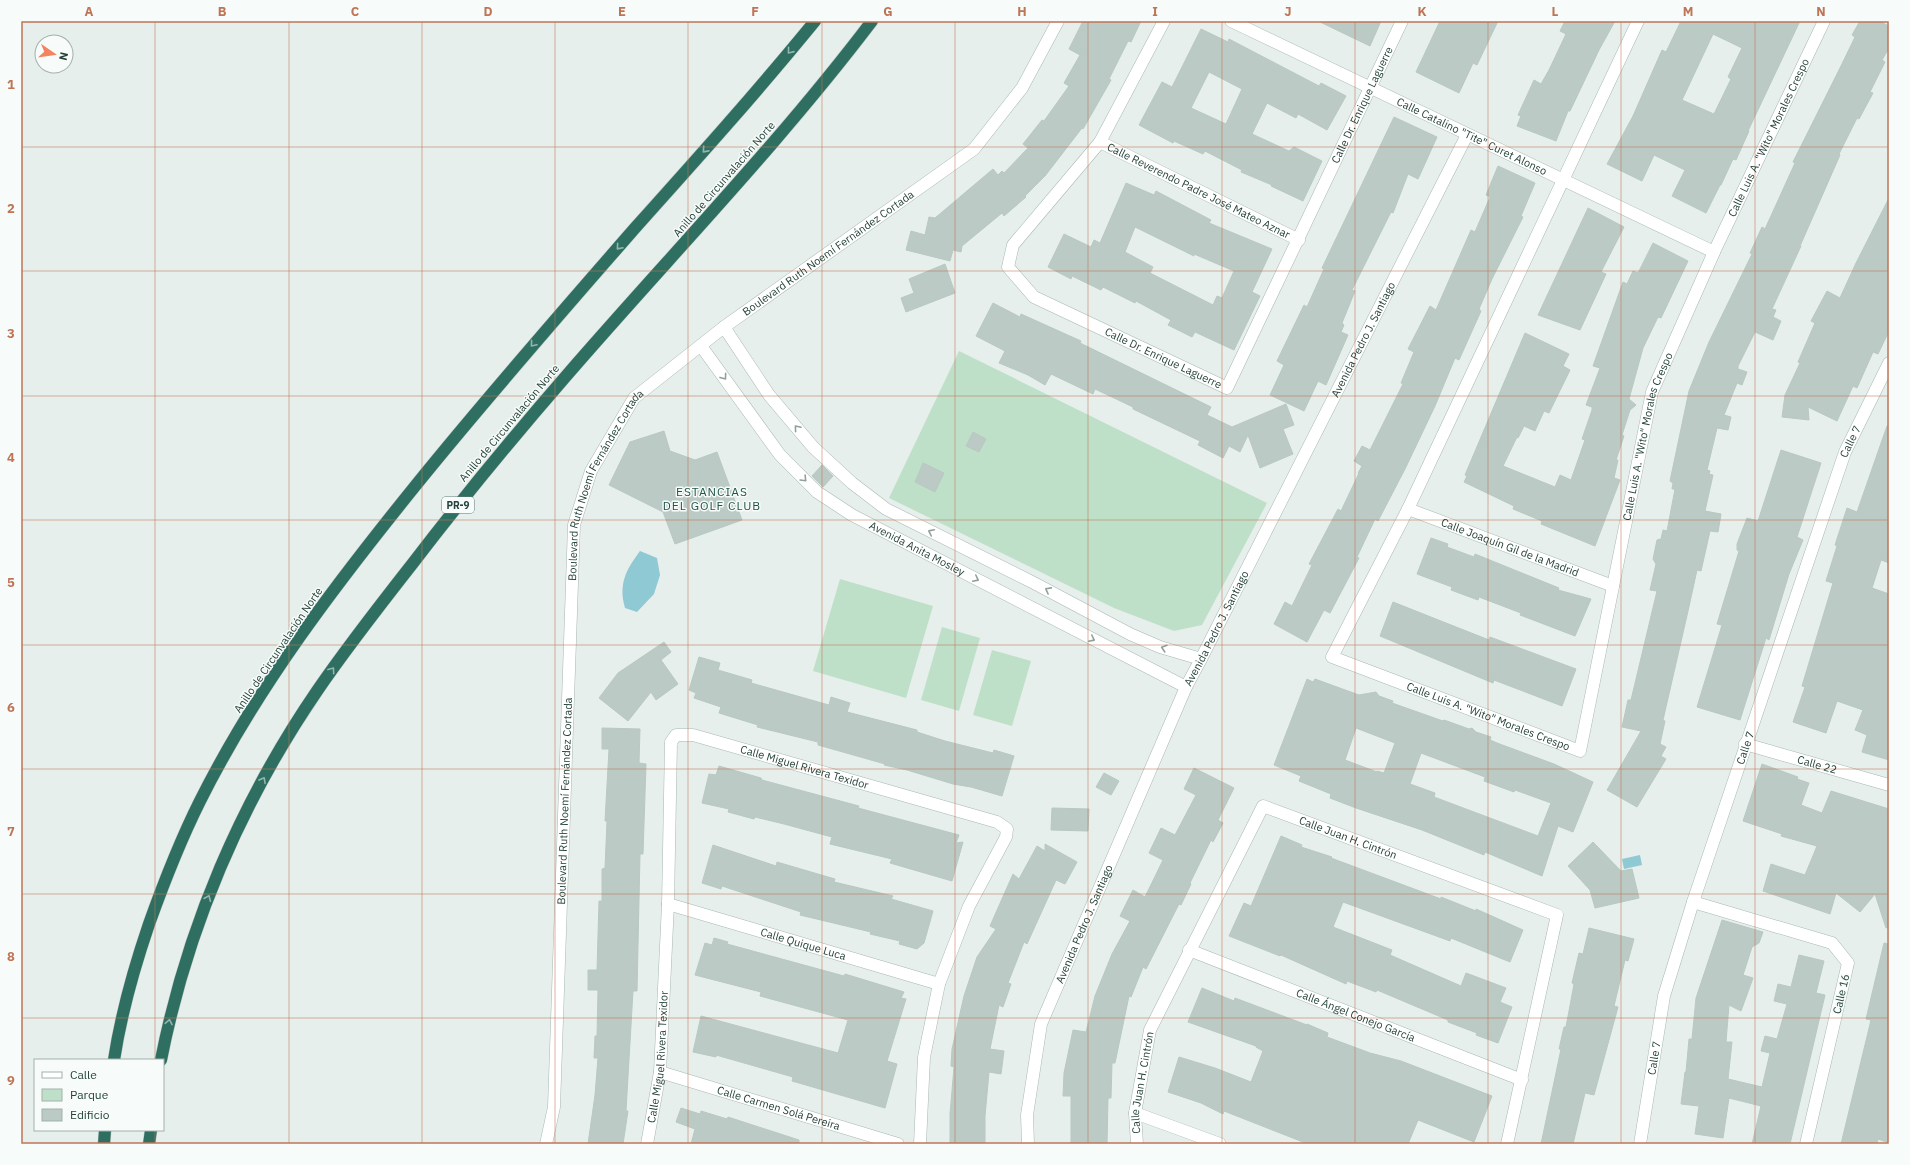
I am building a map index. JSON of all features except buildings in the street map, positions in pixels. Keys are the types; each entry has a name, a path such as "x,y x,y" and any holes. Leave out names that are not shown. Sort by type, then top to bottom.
{"highway":[{"name":"Anillo de Circunvalación Norte","path":"114,1059 139,953 162,887 200,800 229,748 265,689 307,628 374,537 458,433 538,338 766,81 815,21"},
{"name":"Anillo de Circunvalación Norte","path":"161,1059 170,1014 183,968 201,915 224,860 244,816 279,752 316,693 372,614 472,486 567,375 750,170 833,72 872,21"},
{"path":"104,1144 105,1131"},
{"path":"150,1144 151,1131"}],"street":[{"name":"Boulevard Ruth Noemí Fernández Cortada","path":"546,1144 554,1107 574,525 591,471 634,398 724,327 974,149 1022,88 1058,21"},
{"name":"Calle Dr. Enrique Laguerre","path":"1164,21 1100,142 1013,245 1008,267 1034,297 1227,388 1299,240 1402,21"},
{"name":"Calle Catalino \"Tite\" Curet Alonso","path":"1231,21 1714,252"},
{"name":"Calle Luis A. \"Wito\" Morales Crespo","path":"1638,21 1408,509 1332,657 1580,751 1652,392 1714,252 1824,21"},
{"name":"Avenida Pedro J. Santiago","path":"1028,1144 1027,1115 1042,1024 1186,687 1467,134"},
{"name":"Calle Reverendo Padre José Mateo Aznar","path":"1100,142 1299,240"},
{"name":"Avenida Anita Mosley","path":"724,327 769,395 813,447 852,483 886,509 1034,583 1130,634 1160,647 1201,659"},
{"name":"Avenida Anita Mosley","path":"701,346 780,455 817,492 852,515 1186,687"},
{"name":"Calle 7","path":"1640,1144 1664,996 1693,902 1745,744 1845,452 1889,363"},
{"name":"Calle Joaquín Gil de la Madrid","path":"1408,509 1613,586"},
{"name":"Calle Miguel Rivera Texidor","path":"647,1144 660,1072 668,904 671,742 676,735 693,735 997,822 1007,829 1006,837 969,906 939,984 924,1057 920,1144"},
{"name":"Calle 22","path":"1745,744 1889,786"},
{"name":"Calle Juan H. Cintrón","path":"1137,1144 1135,1113 1150,1030 1189,950 1263,806 1557,915 1507,1144"},
{"name":"Calle 16","path":"1693,902 1832,943 1848,963 1806,1144"},
{"name":"Calle Quique Luca","path":"668,904 939,984"},
{"name":"Calle Ángel Conejo García","path":"1189,950 1522,1080"},
{"name":"Calle Carmen Solá Pereira","path":"660,1072 898,1144"},
{"path":"1135,1113 1220,1144"}],"green space":[{"path":"959,351 1267,503 1202,625 1174,631 1114,608 889,498"},
{"path":"840,579 933,606 906,698 813,671"},
{"path":"942,627 980,638 959,711 921,700"},
{"path":"992,650 1031,661 1012,726 973,715"}],"water":[{"path":"640,551 657,558 660,575 654,594 637,612 625,608 622,592 627,571"},
{"path":"1640,855 1642,865 1624,869 1622,859"}],"district":[{"name":"ESTANCIAS DEL GOLF CLUB","path":"712,499"}]}
